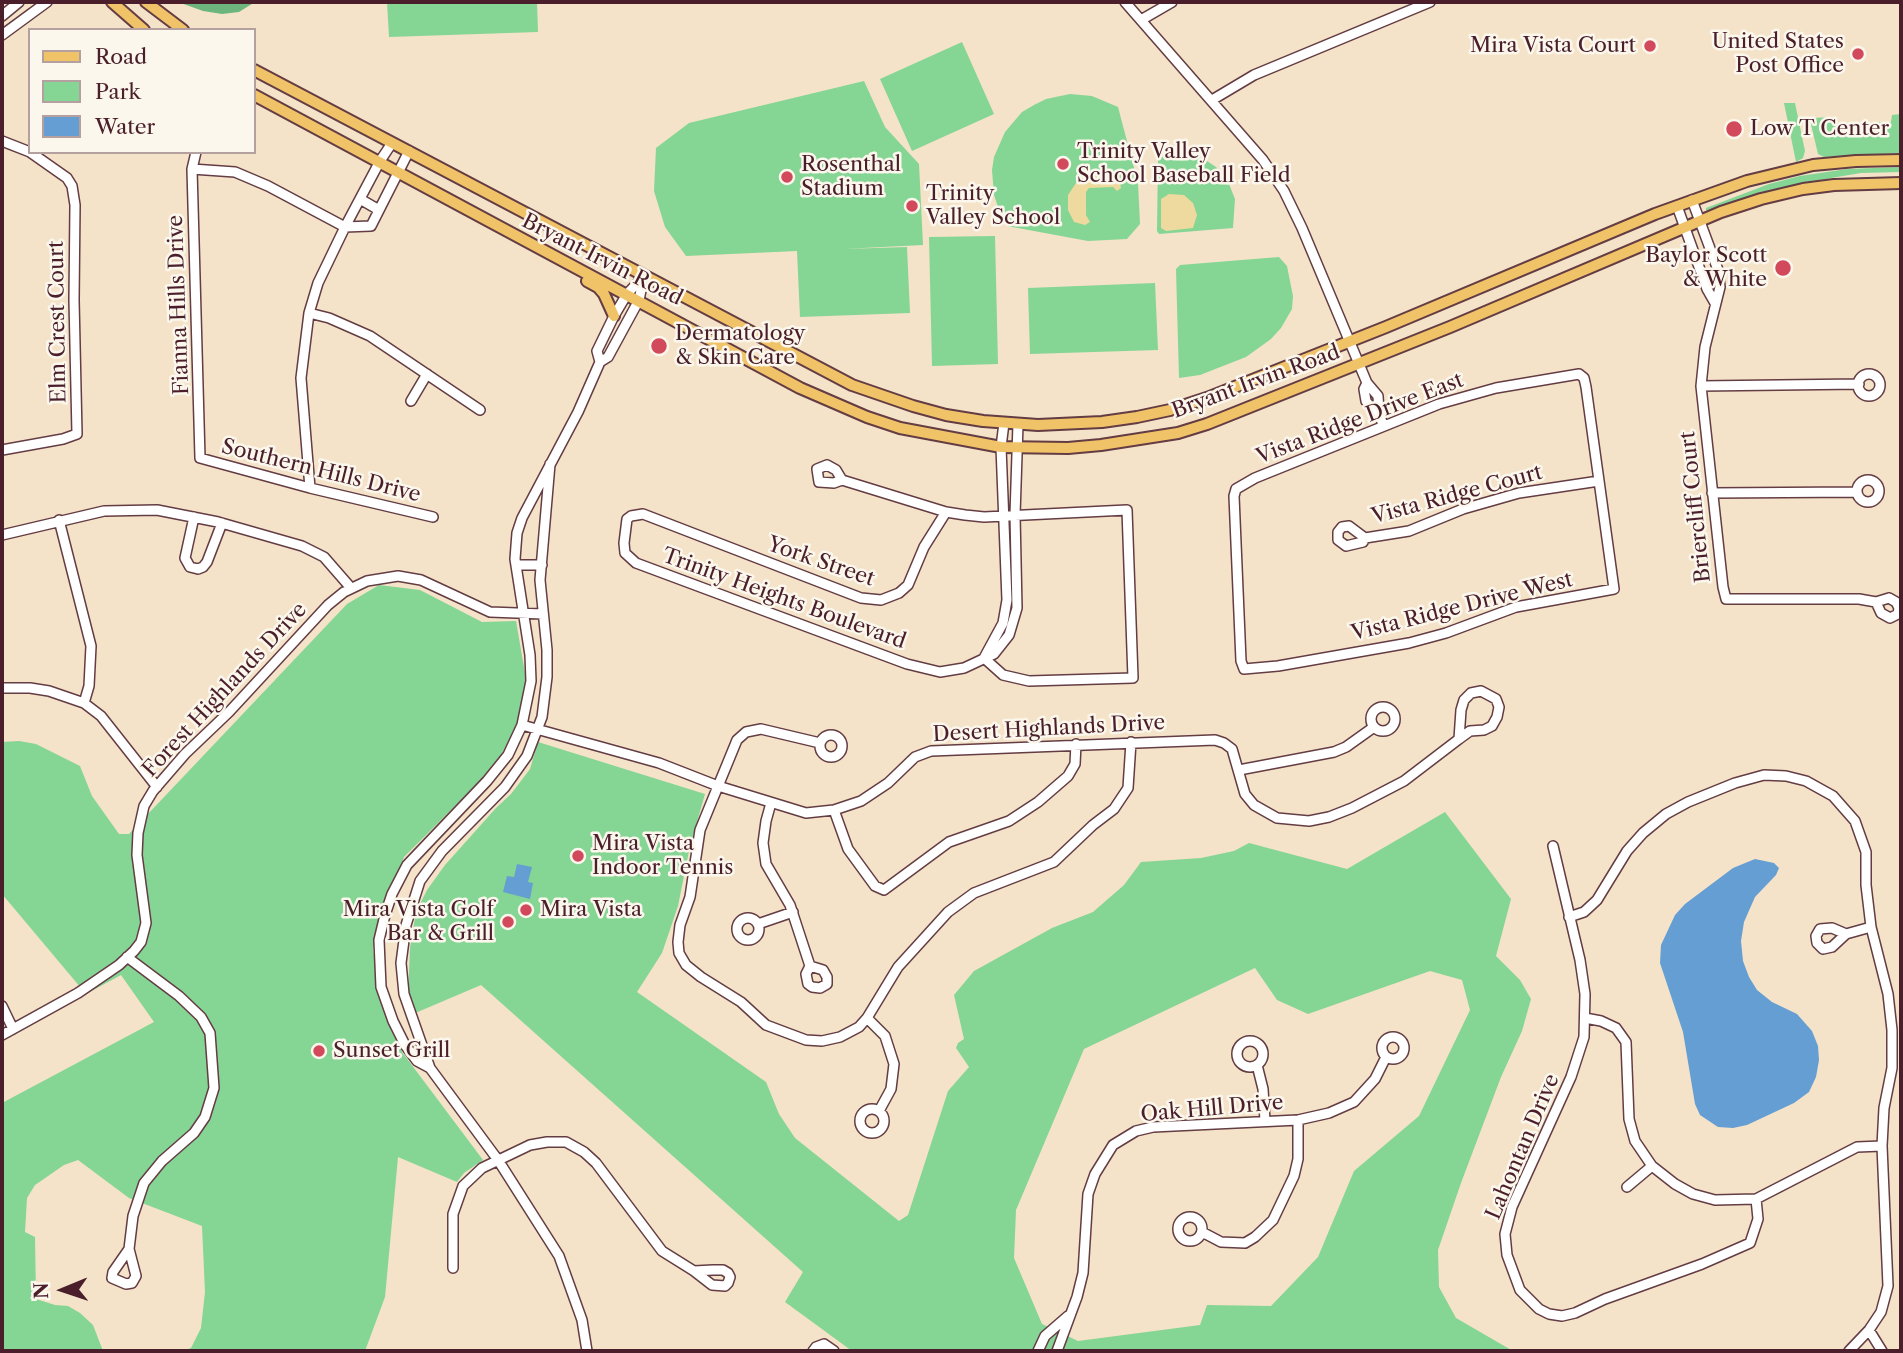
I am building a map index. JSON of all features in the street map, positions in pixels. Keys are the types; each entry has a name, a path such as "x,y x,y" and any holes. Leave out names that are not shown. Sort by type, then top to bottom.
{"main road":[{"path":"112,2 142,28"},
{"path":"146,2 180,28"},
{"name":"Bryant Irvin Road","path":"256,71 852,385 913,407 946,415 1018,424 1102,422 1170,410 1349,342 1692,200 1769,174 1813,165 1901,160"},
{"name":"Bryant Irvin Road","path":"256,96 800,388 900,428 1001,447 1101,445 1178,433 1359,364 1699,220 1748,202 1788,192 1834,186 1901,183"},
{"path":"548,254 559,267 598,287 610,304 614,316"}],"street":[{"path":"2,16 19,2"},
{"path":"2,35 47,2"},
{"path":"1125,2 1263,160 1284,191 1367,383 1378,396 1383,425"},
{"path":"1141,20 1172,2"},
{"path":"1212,100 1254,75 1430,2"},
{"name":"Elm Crest Court","path":"2,141 28,151"},
{"path":"310,488 301,378 309,313 318,283 345,227 392,143"},
{"path":"192,169 235,172 268,186 345,227 371,226 409,150"},
{"name":"Elm Crest Court","path":"2,450 64,439 77,434 75,205 72,186 67,178 33,154"},
{"name":"Fianna Hills Drive","path":"196,154 192,169 200,458"},
{"path":"360,199 379,210"},
{"name":"Briercliff Court","path":"1692,200 1715,263 1720,287 1704,347 1701,386 1726,599 1876,601"},
{"path":"1677,206 1707,289 1715,303"},
{"path":"1701,269 1715,263"},
{"path":"600,362 597,351 614,316 627,294 644,276"},
{"path":"587,1351 582,1320 559,1256 498,1160 429,1068 417,1062 405,1045 393,1021 382,987 379,940 392,894 407,865 487,781 508,755 522,725 531,681 530,654 514,547 522,518 578,412 600,362 608,357 639,300 644,276"},
{"path":"309,313 329,318 370,336 480,410"},
{"path":"411,401 427,374"},
{"name":"Vista Ridge Drive East","path":"1241,660 1234,496 1236,489 1255,478 1439,404 1483,391 1582,375 1599,481"},
{"path":"1701,386 1858,384"},
{"path":"842,480 946,512 984,517 1004,516 1015,515 1127,510 1133,678 1029,681 1003,675 984,658 1003,623 1006,610 1004,516 1001,447 1004,423"},
{"name":"Trinity Heights Boulevard","path":"643,514 631,516 624,526 625,553 635,563 928,671 951,671 995,654 1009,635 1017,608 1015,515 1018,424"},
{"name":"Southern Hills Drive","path":"200,458 433,517"},
{"path":"429,1068 427,1055 411,1020 404,994 401,949 421,881 436,858 505,787 527,755 539,729 547,677 542,614 542,565 550,464"},
{"name":"Vista Ridge Court","path":"1365,538 1409,531 1463,509 1510,496 1599,481"},
{"name":"Vista Ridge Drive West","path":"1241,660 1244,668 1278,666 1376,649 1446,633 1516,607 1614,589 1599,481"},
{"path":"1712,493 1857,492"},
{"path":"2,535 104,511 143,509 222,523 302,546 324,557 351,588"},
{"name":"York Street","path":"643,514 861,598 881,600 899,593 908,585 924,547 936,532 946,512"},
{"path":"194,517 185,558 190,567 198,569 207,562 222,523"},
{"path":"59,520 90,646 90,676 84,703"},
{"path":"516,565 542,565"},
{"name":"Forest Highlands Drive","path":"2,1035 78,993 127,957 141,942 145,931 145,906 137,855 138,833 144,806 157,787 328,605 351,588 380,578 398,576 421,580 490,612 542,614"},
{"path":"2,688 49,691 84,703 101,716 157,787"},
{"name":"Desert Highlands Drive","path":"522,725 667,765 719,786 806,813 834,810 873,795 915,757 931,751 1214,740 1231,749 1245,794 1254,805 1277,818 1309,821 1352,808 1404,781 1458,738 1470,731 1484,730 1492,726 1499,707 1496,699 1481,691 1471,693 1464,700 1458,738"},
{"path":"1239,770 1334,752 1346,747 1374,727"},
{"path":"820,743 768,730 746,732 732,747 700,830 690,897 680,925 679,953 686,965 701,978 741,1002 766,1025 806,1040 822,1041 840,1037 859,1027 898,967 948,912 974,893 1054,862 1114,809 1128,788 1131,742"},
{"path":"834,810 848,849 875,886 884,890 949,842 1009,821 1038,802 1068,776 1075,764 1076,744"},
{"path":"1569,917 1584,912 1597,901 1627,851 1666,814 1735,783 1764,775 1806,780 1845,807 1855,821 1866,852 1866,884 1871,927 1888,994 1892,1068 1884,1108 1882,1146 1888,1286 1881,1312 1869,1330 1849,1351"},
{"path":"771,803 764,831 766,864 793,912 810,966"},
{"name":"Lahontan Drive","path":"1553,846 1580,960 1585,1018 1579,1058 1512,1208 1505,1234 1512,1274 1520,1290 1530,1302 1549,1314 1562,1316 1575,1313 1749,1243 1758,1219 1756,1199"},
{"path":"758,924 793,912"},
{"path":"1846,934 1871,927"},
{"path":"127,957 179,996 201,1017 210,1032 214,1088 205,1117 194,1133 162,1161 144,1183 132,1216 129,1249"},
{"path":"2,1006 13,1029"},
{"path":"867,1018 885,1037 894,1063 893,1082 879,1111"},
{"path":"1585,1018 1616,1028 1626,1042 1629,1119 1635,1141 1652,1166 1693,1194 1715,1200 1756,1199 1857,1147 1882,1146"},
{"name":"Oak Hill Drive","path":"1057,1351 1083,1273 1088,1194 1095,1174 1113,1145 1136,1131 1153,1127 1298,1120 1329,1113 1354,1102 1375,1079 1386,1058"},
{"path":"1256,1066 1263,1089 1265,1121"},
{"path":"1202,1232 1221,1242 1245,1243 1273,1220 1296,1167 1298,1120"},
{"path":"453,1268 452,1222 457,1199 473,1174 530,1145 566,1142 576,1146 596,1163 662,1251 694,1271"},
{"path":"1627,1186 1652,1166"},
{"name":"Oak Hill Drive","path":"1038,1351 1045,1336 1069,1315"},
{"path":"1869,1330 1882,1351"},
{"path":"813,1351 824,1344 834,1351"}],"green space":[{"path":"178,2 255,2 239,12 222,14 203,11"},
{"path":"387,2 537,2 538,32 389,37"},
{"path":"962,42 994,114 912,151 880,79"},
{"name":"Rosenthal Stadium","path":"864,81 885,127 919,164 923,245 843,249 907,247 910,313 800,317 797,251 686,256 665,227 654,191 656,148 689,123"},
{"name":"Trinity Valley School Baseball Field","path":"1070,94 1092,96 1118,107 1138,183 1140,224 1127,239 1088,241 1007,226 1000,213 994,195 992,170 994,157 1005,132 1022,112 1046,99"},
{"path":"1784,103 1795,103 1805,151 1803,158 1796,162"},
{"path":"1901,114 1901,153 1824,157 1818,154 1810,120 1812,118 1835,117 1836,123 1891,122 1892,115"},
{"path":"1173,155 1204,159 1227,179 1235,199 1233,228 1159,234 1158,158"},
{"path":"1901,167 1901,172 1861,173 1831,178 1759,194 1706,210 1769,184 1800,176 1847,169"},
{"path":"995,236 998,364 932,366 929,237"},
{"path":"1279,257 1287,266 1293,296 1292,309 1281,328 1246,357 1200,375 1179,378 1176,269 1180,265"},
{"path":"1155,283 1158,350 1030,354 1028,288"},
{"path":"379,585 420,590 482,622 516,621 526,679 519,722 495,766 404,857 373,949 378,985 402,1052 483,1160 464,1173 457,1182 398,1157 385,1297 365,1351 183,1351 191,1348 201,1328 205,1292 202,1226 129,1198 78,1160 64,1165 35,1185 27,1198 25,1232 35,1237 36,1299 68,1306 80,1313 93,1325 103,1351 2,1351 2,1103 154,1022 121,975 86,994 2,894 2,742 36,744 80,766 92,796 119,834 129,834 347,604"},
{"path":"538,742 705,794 690,846 678,906 662,953 637,992 766,1082 779,1114 795,1138 899,1221 908,1215 948,1091 969,1067 956,1048 964,1039 954,995 974,971 1052,928 1093,912 1124,885 1141,862 1201,858 1234,851 1249,843 1347,869 1445,812 1511,899 1496,956 1520,980 1531,999 1522,1031 1501,1077 1438,1250 1439,1287 1456,1318 1513,1351 852,1351 785,1302 803,1272 481,985 413,1014 408,995 410,948 416,912 427,890 445,865 511,794 530,769","holes":["1255,968 1277,1000 1308,1014 1430,971 1462,980 1470,1010 1419,1116 1354,1171 1318,1257 1271,1306 1207,1305 1200,1325 1078,1341 1042,1324 1014,1258 1016,1210 1084,1049"]}],"sand":[{"path":"1094,170 1118,173 1121,188 1117,191 1113,187 1089,188 1086,192 1086,215 1090,222 1085,225 1074,222 1068,210 1068,195 1078,180"},
{"path":"1169,194 1184,195 1193,203 1197,215 1193,228 1166,231 1161,228 1161,199"}],"water":[{"path":"1755,859 1774,863 1779,868 1776,875 1755,897 1744,922 1741,941 1743,961 1757,990 1772,1002 1797,1014 1812,1031 1818,1046 1819,1060 1816,1077 1809,1092 1794,1103 1747,1125 1718,1127 1700,1115 1695,1104 1683,1032 1660,963 1661,945 1675,915 1685,904 1733,868"},
{"path":"517,864 532,867 528,882 533,883 530,899 503,892 507,876 514,877"}],"place":[{"name":"Mira Vista Court","path":"1650,46"},
{"name":"United States Post Office","path":"1858,54"},
{"name":"Low T Center","path":"1734,129"},
{"name":"Trinity Valley School Baseball Field","path":"1063,164"},
{"name":"Rosenthal Stadium","path":"787,177"},
{"name":"Trinity Valley School","path":"912,206"},
{"name":"Baylor Scott & White","path":"1783,268"},
{"name":"Dermatology & Skin Care","path":"659,346"},
{"name":"Mira Vista Indoor Tennis","path":"578,856"},
{"name":"Mira Vista","path":"526,910"},
{"name":"Mira Vista Golf Bar & Grill","path":"508,922"},
{"name":"Sunset Grill","path":"319,1051"}]}
